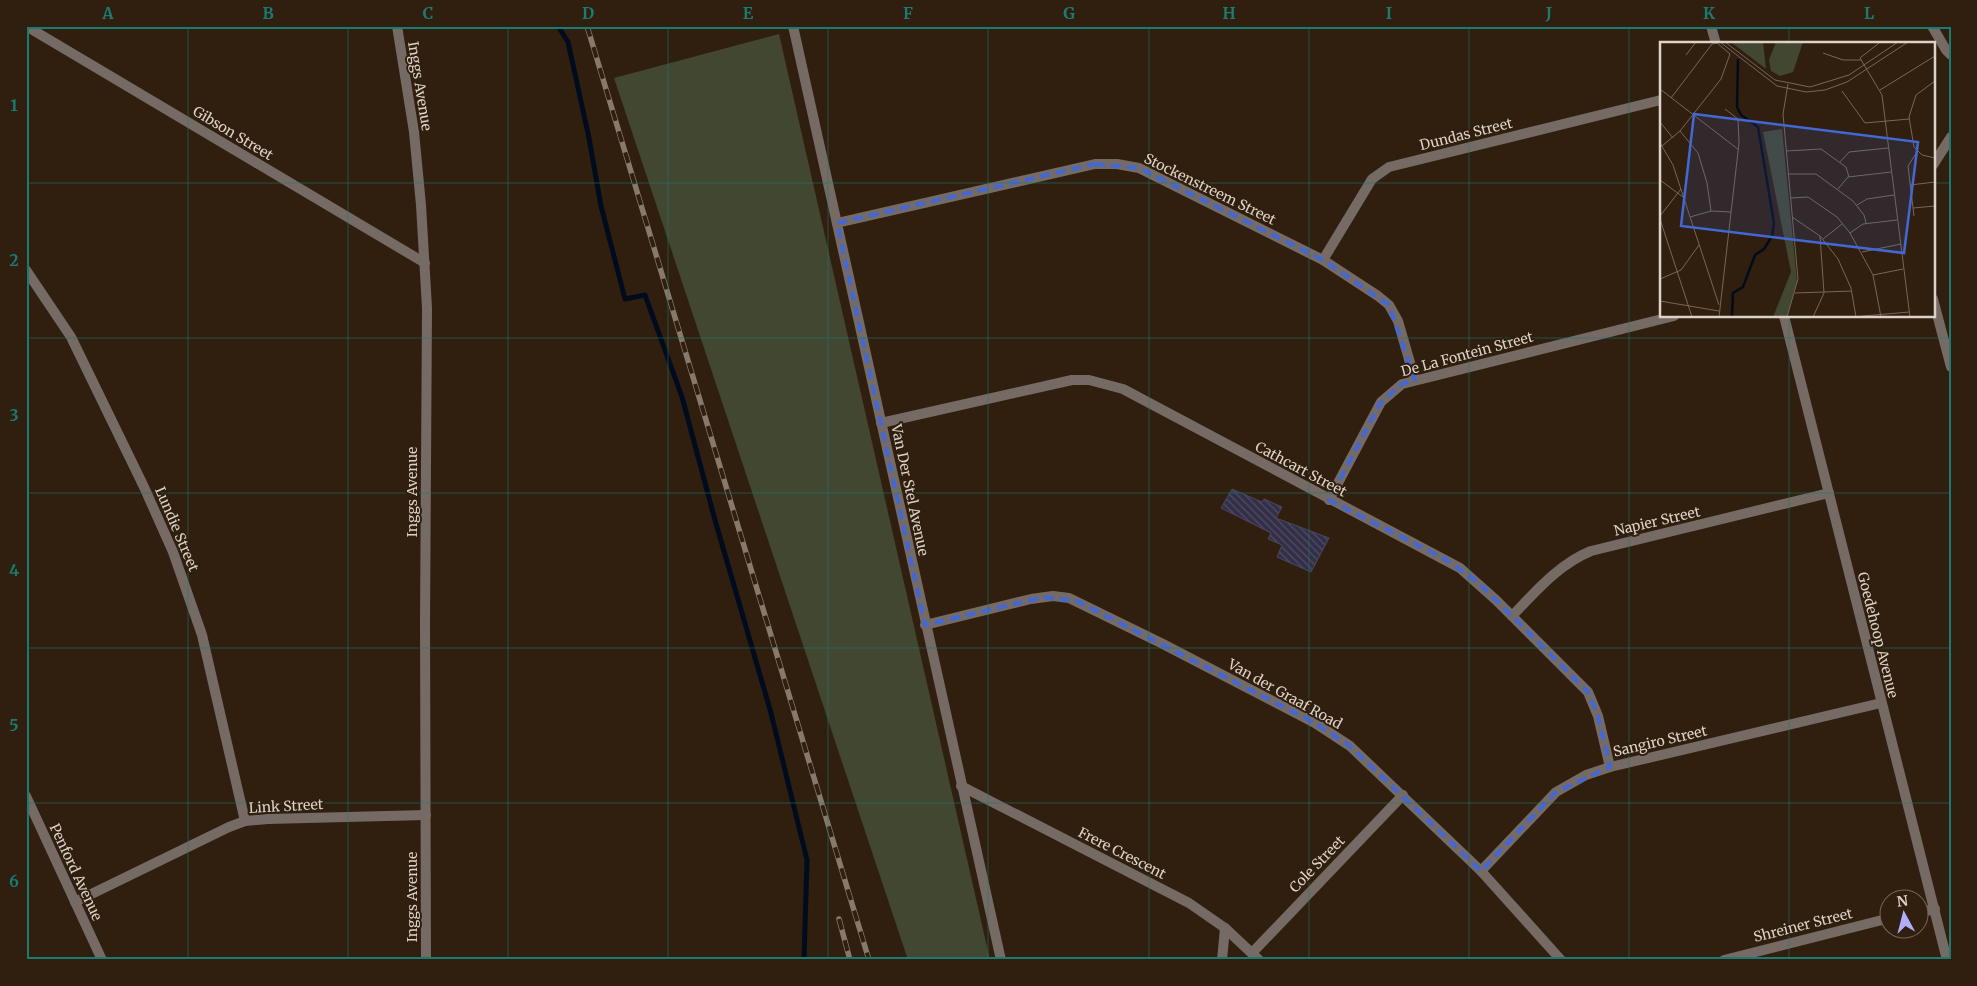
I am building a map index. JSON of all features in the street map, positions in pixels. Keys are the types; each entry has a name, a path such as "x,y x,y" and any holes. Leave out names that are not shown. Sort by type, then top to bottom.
{"street":[{"name":"Gibson Street","path":"26,26 425,263"},
{"name":"Inggs Avenue","path":"397,26 414,132 427,308 425,623 426,960"},
{"name":"Van Der Stel Avenue","path":"793,26 1001,960"},
{"path":"1711,26 1715,42"},
{"path":"1932,26 1951,55"},
{"name":"Dundas Street","path":"1323,260 1372,179 1388,167 1660,100"},
{"path":"1934,163 1951,137"},
{"name":"Stockenstreem Street","path":"837,223 1095,164 1117,164 1139,168 1323,260 1378,296 1389,305 1398,321 1415,380"},
{"name":"Lundie Street","path":"26,270 71,337 144,487 173,552 202,635 245,821"},
{"path":"1934,303 1951,367"},
{"name":"De La Fontein Street","path":"1329,500 1381,402 1402,384 1666,318"},
{"name":"Goedehoop Avenue","path":"1785,318 1947,960"},
{"name":"Cathcart Street","path":"881,423 1072,380 1089,380 1123,389 1460,568 1478,582 1588,692 1598,716 1610,767"},
{"name":"Napier Street","path":"1512,616 1563,566 1580,555 1829,493"},
{"name":"Van der Graaf Road","path":"925,625 1031,599 1053,596 1069,598 1161,643 1315,723 1350,746 1481,870 1561,960"},
{"name":"Sangiro Street","path":"1481,870 1556,792 1586,775 1610,767 1881,703"},
{"name":"Frere Crescent","path":"961,786 1180,899 1225,928 1256,956"},
{"name":"Cole Street","path":"1256,956 1403,795"},
{"name":"Penford Avenue","path":"26,796 102,960"},
{"name":"Link Street","path":"75,902 183,848 245,821 426,815"},
{"path":"1930,910 1935,909"},
{"name":"Shreiner Street","path":"1724,960 1736,955 1880,920"},
{"path":"1222,960 1225,928"}],"highlighted area":[{"path":"1095,164 1139,168 1323,260 1389,305 1415,380 1402,384 1381,402 1329,500 1445,559 1478,582 1588,692 1598,716 1610,767 1556,792 1481,871 1350,746 1315,723 1077,601 1044,597 925,625 837,223"}],"green space":[{"path":"779,34 990,960 908,960 614,78"}],"building":[{"path":"1232,489 1262,502 1264,499 1282,507 1276,518 1329,538 1311,572 1277,557 1282,545 1268,539 1271,533 1221,508"}],"waterway":[{"path":"558,26 568,42 589,138 601,206 625,299 645,295 682,397 715,520 771,713 807,860 804,960"}],"railway":[{"path":"587,26 869,960"},
{"path":"839,919 850,960"}]}
